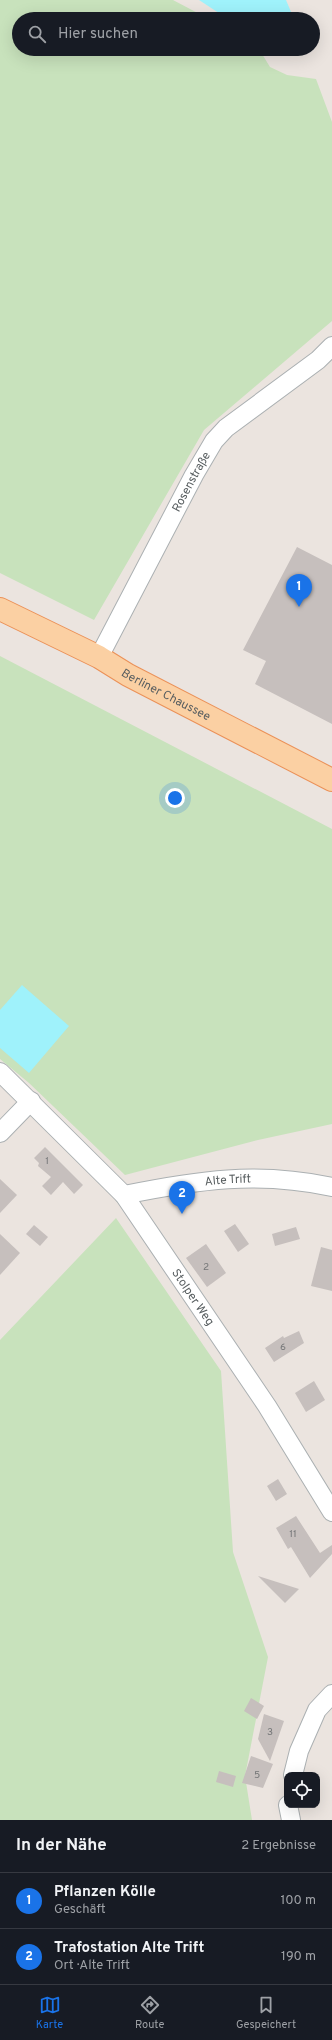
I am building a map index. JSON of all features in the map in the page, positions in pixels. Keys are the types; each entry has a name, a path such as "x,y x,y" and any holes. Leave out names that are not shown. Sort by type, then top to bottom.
{"main road":[{"name":"Berliner Chaussee","path":"0,609 99,657 128,674 332,780"}],"street":[{"name":"Rosenstraße","path":"99,657 194,475 214,442 226,428 318,360 332,346"},
{"name":"Stolper Weg","path":"0,1072 31,1101 124,1195 267,1406 332,1512"},
{"path":"0,1133 31,1101"},
{"name":"Alte Trift","path":"124,1195 183,1183 238,1177 301,1180 332,1187"},
{"path":"294,1772 299,1750 317,1710 332,1694"},
{"path":"289,1808 291,1820"}],"green space":[{"path":"0,0 173,0 196,12 12,12 12,56 263,56 270,67 287,75 316,79 332,122 332,321 204,430 94,620 0,573"},
{"path":"0,656 332,829 332,1124 258,1140 125,1175 29,1083 0,1059"},
{"path":"116,1218 221,1371 233,1552 268,1657 245,1776 252,1820 0,1820 0,1340"}],"water":[{"path":"199,0 286,0 291,12 217,12"},
{"path":"22,985 69,1026 29,1073 0,1048 0,1010"}],"building":[{"path":"297,547 332,565 332,724 255,684 266,661 243,650"},
{"path":"45,1147 83,1185 74,1194 63,1182 51,1195 42,1186 51,1177 38,1166 39,1163 34,1158"},
{"path":"0,1179 17,1195 0,1213"},
{"path":"235,1224 249,1244 238,1252 224,1231"},
{"path":"34,1225 48,1237 40,1246 26,1234"},
{"path":"296,1227 300,1239 275,1246 272,1234"},
{"path":"0,1234 20,1253 0,1275"},
{"path":"206,1244 226,1273 207,1287 186,1258"},
{"path":"321,1247 332,1250 332,1291 311,1286"},
{"path":"299,1331 304,1343 274,1362 265,1348 283,1336 284,1338"},
{"path":"314,1381 325,1400 306,1412 295,1393"},
{"path":"278,1479 287,1494 276,1501 267,1486"},
{"path":"296,1516 320,1553 332,1545 332,1554 310,1578 291,1547 288,1549 276,1528"},
{"path":"258,1576 299,1589 285,1603"},
{"path":"251,1698 264,1706 257,1719 244,1711"},
{"path":"264,1714 284,1721 270,1761 258,1739"},
{"path":"251,1756 273,1764 263,1788 242,1783"},
{"path":"219,1771 236,1776 233,1787 216,1782"}],"place":[{"name":"Pflanzen Kölle","path":"299,607"},
{"name":"Trafostation Alte Trift","path":"182,1214"}]}
